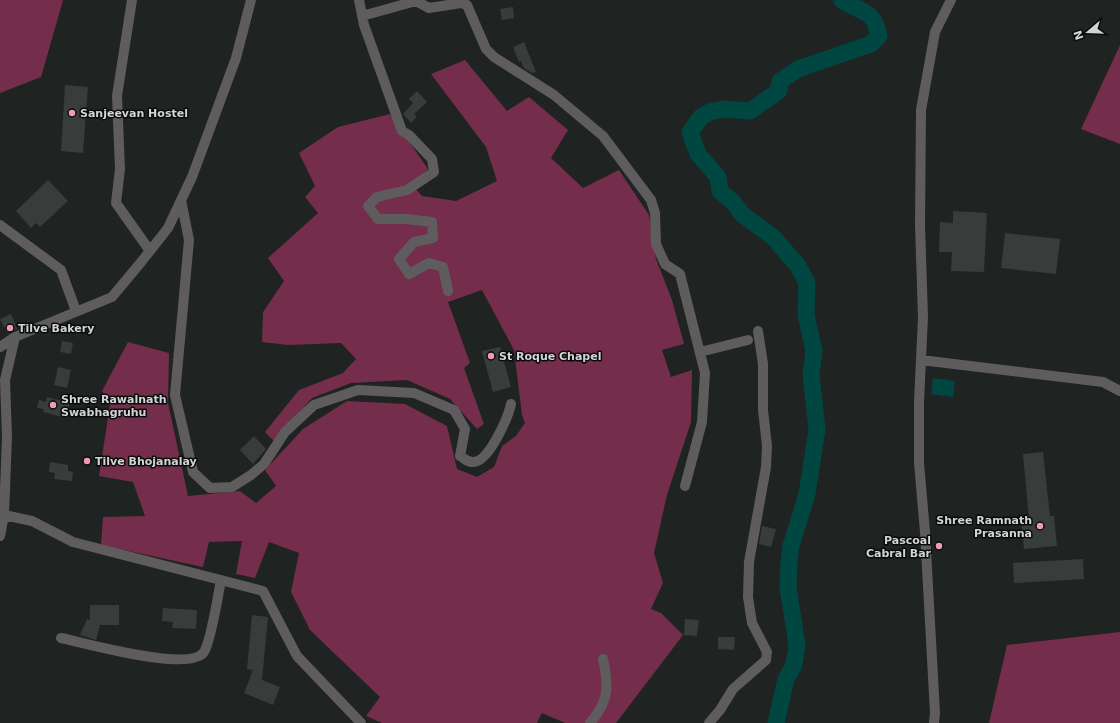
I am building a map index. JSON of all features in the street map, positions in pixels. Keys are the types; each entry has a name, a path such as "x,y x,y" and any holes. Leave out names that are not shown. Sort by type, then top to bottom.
{"street":[{"path":"132,0 117,96 120,169 116,203 150,251"},
{"path":"0,347 15,337 112,297 168,228 192,177 236,58 251,0"},
{"path":"359,0 362,16 402,131 409,135 432,159 434,172 407,190 377,197 368,206 378,219 406,219 432,222 433,238 414,242 399,259 409,274 429,263 443,267 448,291"},
{"path":"934,723 935,713 926,532 919,463 919,402 923,317 920,225 921,110 935,32 951,0"},
{"path":"362,16 416,1 429,8 461,3 467,5 486,49 494,57 554,95 603,136 650,200 655,213 656,244 665,264 680,274 705,373 702,422 685,486"},
{"path":"181,200 189,240 175,395 193,472 210,488 232,487 252,476 264,464 285,432 314,404 358,390 414,393 454,410 465,429 460,456 468,462 475,462 482,458 501,434 509,414 511,404"},
{"path":"0,225 61,270 76,311"},
{"path":"709,723 720,710 733,689 766,660 767,652 752,623 748,597 749,562 766,467 767,446 763,410 763,364 758,331"},
{"path":"0,536 4,515 7,437 2,379 15,337"},
{"path":"700,352 748,340"},
{"path":"921,360 1103,382 1120,391"},
{"path":"4,515 32,521 73,542 263,591 297,656 362,723"},
{"path":"61,638 147,657 189,660 199,658 204,652 208,640 221,580"},
{"path":"590,723 597,715 607,694 608,685 603,659"}],"shaded area":[{"path":"0,0 63,0 41,77 0,93"},
{"path":"1120,45 1120,144 1081,129"},
{"path":"465,60 507,111 529,97 568,130 551,158 583,188 619,170 649,215 656,259 672,300 684,344 662,350 671,377 692,370 691,422 667,495 654,553 663,583 651,609 661,613 683,635 616,723 565,723 542,713 537,723 382,723 366,716 380,697 310,630 291,592 299,553 269,542 255,578 236,574 242,541 209,542 203,567 101,545 103,517 145,516 133,482 99,476 110,405 102,391 128,342 169,353 168,403 188,496 240,491 256,503 276,486 265,470 303,429 347,401 405,404 447,426 457,469 477,477 494,467 502,446 516,436 525,423 522,415 514,350 482,290 448,302 470,363 464,368 484,424 477,429 450,399 407,380 351,383 312,398 274,441 265,432 299,390 343,373 356,359 341,343 288,345 262,342 263,312 284,281 268,258 318,213 305,197 315,186 299,153 338,127 390,114 428,169 412,185 422,196 456,201 497,181 486,147 431,74"},
{"path":"1120,632 1120,723 989,723 1007,645"}],"water":[{"path":"933,378 955,381 953,397 931,394"}],"building":[{"path":"513,7 514,18 502,20 500,9"},
{"path":"524,42 536,72 532,73 524,68 521,61 519,62 513,47"},
{"path":"65,85 88,87 83,153 61,151"},
{"path":"417,91 427,102 414,114 417,116 411,123 403,114 413,103 409,99"},
{"path":"48,180 68,201 40,227 36,223 31,228 16,211"},
{"path":"953,211 987,213 984,272 951,271 952,252 939,252 940,222 953,223"},
{"path":"1005,233 1060,239 1056,274 1001,268"},
{"path":"11,314 17,329 7,333 0,319"},
{"path":"62,341 73,343 71,354 60,352"},
{"path":"500,347 511,387 493,392 482,351"},
{"path":"58,367 71,370 67,388 54,385"},
{"name":"Shree Rawalnath Swabhagruhu","path":"47,397 70,403 66,418 43,412 44,409 37,408 39,400 46,402"},
{"path":"254,436 266,449 253,464 240,450"},
{"path":"1043,452 1050,516 1054,516 1057,546 1024,549 1021,519 1029,518 1023,454"},
{"path":"50,462 68,465 68,471 73,472 72,481 54,479 55,473 49,472"},
{"path":"762,526 776,529 771,547 759,544"},
{"path":"1083,559 1084,579 1014,583 1013,563"},
{"path":"90,605 119,605 119,625 100,625 96,640 80,635 87,619 90,620"},
{"path":"163,608 197,610 196,629 172,628 173,622 162,621"},
{"path":"252,615 268,617 262,680 280,687 273,705 244,693 253,670 247,669"},
{"path":"685,619 699,620 697,636 684,635"},
{"path":"718,637 735,637 734,650 718,649"}],"waterway":[{"path":"776,723 786,679 794,665 797,645 788,587 789,562 791,546 807,494 817,430 811,374 814,351 806,315 807,283 798,266 774,238 742,214 734,203 720,191 718,177 698,154 690,132 701,117 710,112 723,109 750,111 779,91 780,81 798,69 871,44 879,36 874,21 866,13 842,0"}],"place":[{"name":"Sanjeevan Hostel","path":"72,113"},
{"name":"Tilve Bakery","path":"10,328"},
{"name":"St Roque Chapel","path":"491,356"},
{"name":"Shree Rawalnath Swabhagruhu","path":"53,405"},
{"name":"Tilve Bhojanalay","path":"87,461"},
{"name":"Shree Ramnath Prasanna","path":"1040,526"},
{"name":"Pascoal Cabral Bar","path":"939,546"}]}
